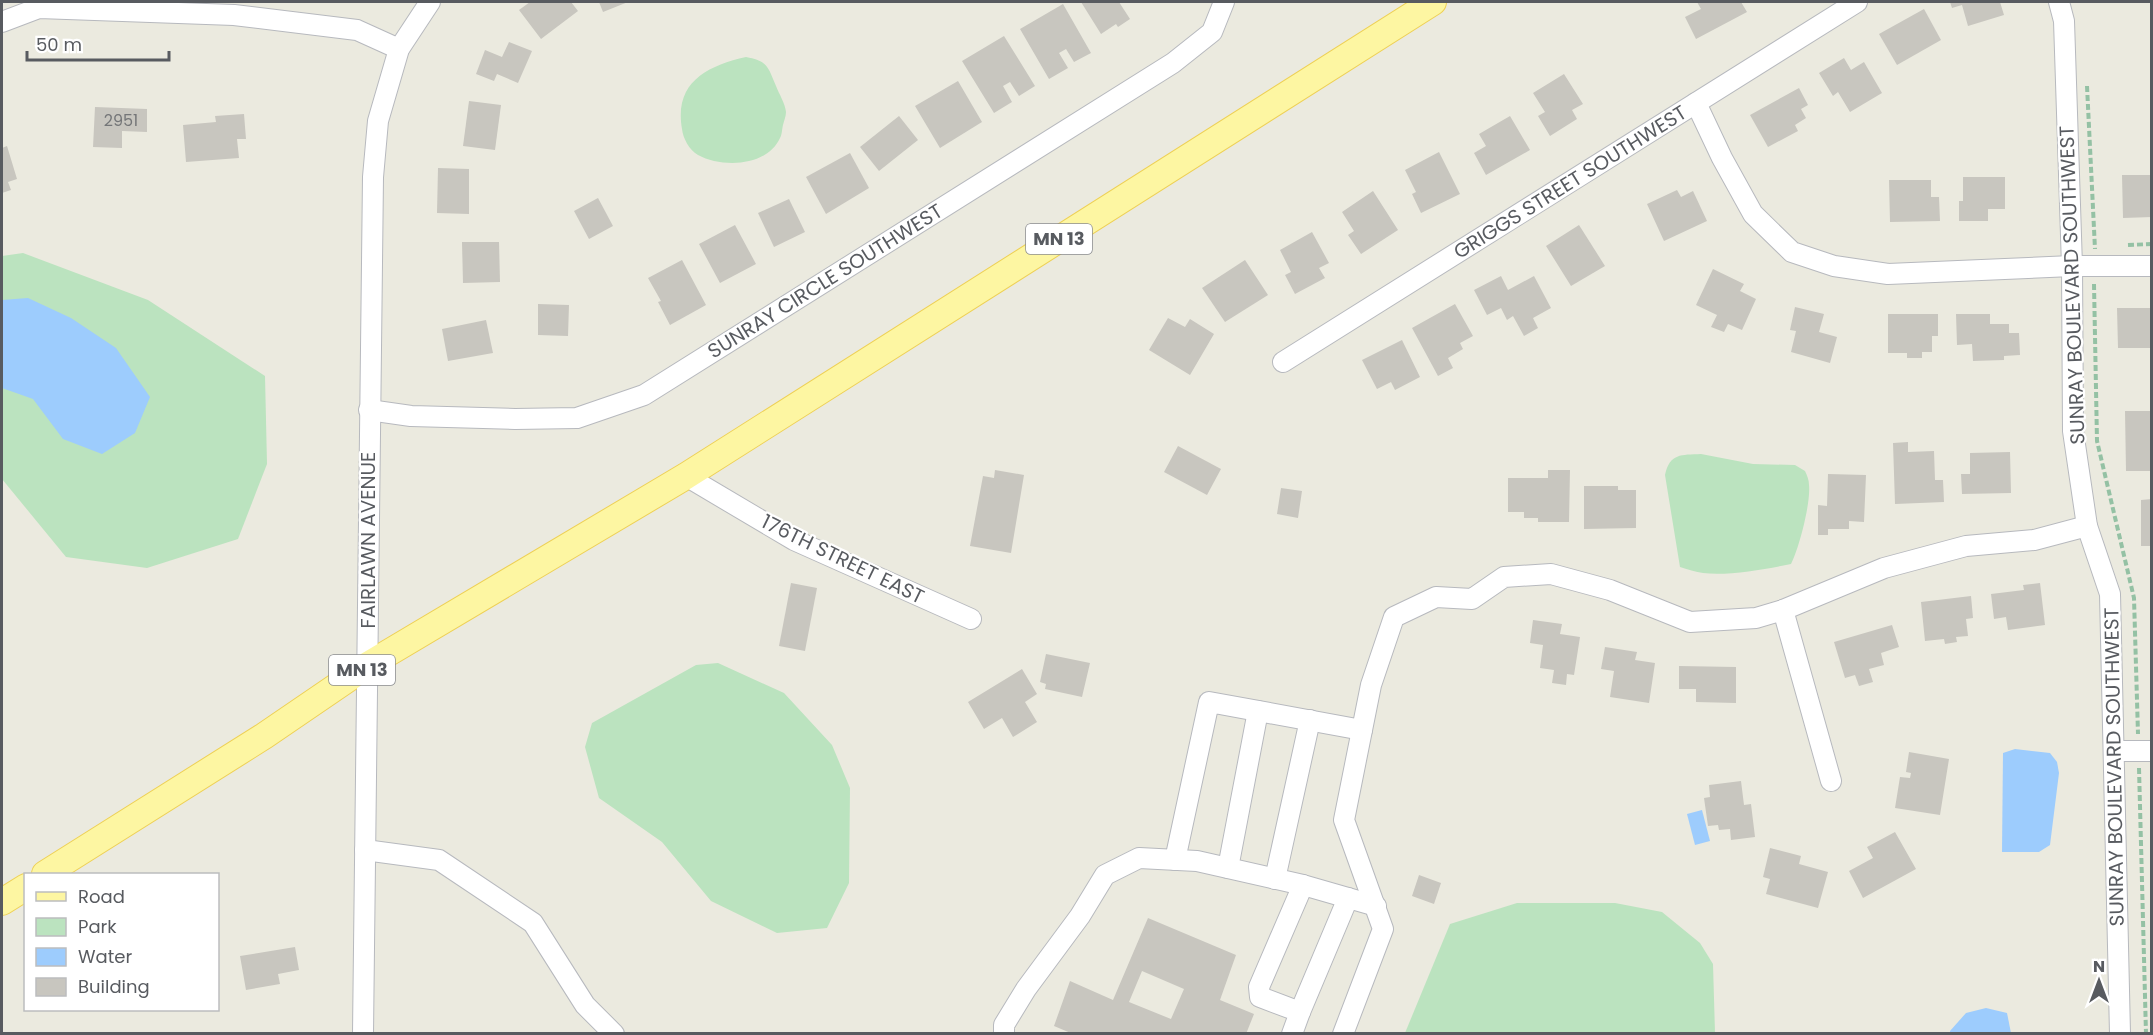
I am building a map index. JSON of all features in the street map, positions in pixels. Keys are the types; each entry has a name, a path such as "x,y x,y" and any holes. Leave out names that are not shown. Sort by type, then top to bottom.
{"main road":[{"name":"MN 13","path":"47,873 264,736 368,665 686,476 1433,2"},
{"path":"2,902 24,888"}],"street":[{"name":"FAIRLAWN AVENUE","path":"363,1034 373,177 378,121 399,49 430,2"},
{"name":"SUNRAY CIRCLE SOUTHWEST","path":"369,410 411,416 577,418 644,395 1173,63 1212,32 1224,2"},
{"name":"GRIGGS STREET SOUTHWEST","path":"1283,362 1857,2"},
{"name":"SUNRAY BOULEVARD SOUTHWEST","path":"2059,2 2064,21 2072,266 2073,431 2087,526 2110,594 2120,1034"},
{"path":"2,22 40,5 234,15 357,30 399,49"},
{"path":"1696,103 1722,158 1753,214 1792,252 1834,266 1888,274 2072,266 2151,266"},
{"name":"176TH STREET EAST","path":"686,476 794,540 971,619"},
{"path":"1343,1034 1383,929 1344,820 1371,685 1394,617 1436,597 1472,599 1504,577 1551,574 1610,590 1690,622 1756,618 1784,610 1884,568 1965,546 2034,540 2087,526"},
{"path":"1784,610 1831,781"},
{"path":"1174,860 1209,702 1362,730"},
{"path":"1228,868 1258,711"},
{"path":"1275,879 1310,720"},
{"path":"2115,751 2151,751"},
{"path":"365,850 439,860 533,923 585,1005 614,1034"},
{"path":"1004,1034 1005,1025 1026,989 1080,916 1105,875 1139,858 1197,861 1303,885 1376,906"},
{"path":"1300,1012 1260,997 1260,987 1303,885"},
{"path":"1292,1034 1348,898"}],"path":[{"path":"2087,84 2095,246"}],"green space":[{"path":"746,57 763,63 771,74 786,114 781,137 774,148 755,160 719,162 698,155 687,144 682,129 681,113 688,88 706,72"},
{"path":"23,253 148,300 265,376 267,464 238,539 147,568 66,557 2,479 2,256"},
{"path":"1701,454 1753,464 1795,465 1805,471 1809,483 1808,502 1801,537 1791,564 1724,574 1703,573 1680,567 1665,475 1673,459 1682,455"},
{"path":"718,663 784,693 832,745 850,788 849,883 827,928 777,933 711,901 662,842 599,798 585,747 592,723 696,665"},
{"path":"1517,903 1615,903 1662,912 1700,943 1713,964 1715,1033 1405,1033 1450,924"}],"water":[{"path":"28,298 71,318 116,348 150,397 135,433 102,454 63,439 33,399 2,388 2,300"},
{"path":"2015,749 2050,753 2057,762 2059,773 2050,845 2039,852 2002,852 2003,753"},
{"path":"1702,810 1710,841 1695,845 1687,814"},
{"path":"1986,1008 2007,1013 2011,1033 1950,1033 1966,1013"}],"building":[{"path":"530,2 571,2 578,11 541,39 519,10"},
{"path":"599,2 628,2 603,12"},
{"path":"1081,2 1119,2 1130,19 1118,27 1116,24 1101,34"},
{"path":"1697,2 1741,2 1747,12 1696,39 1685,17 1701,9"},
{"path":"1950,2 2000,2 2004,15 1968,26 1962,5 1952,8"},
{"path":"1063,4 1091,53 1074,62 1066,49 1059,53 1068,68 1049,79 1020,29"},
{"path":"1924,9 1941,40 1897,65 1879,34"},
{"path":"1004,36 1035,86 1019,96 1010,82 1003,86 1012,102 994,113 962,61"},
{"path":"509,42 532,51 518,83 497,74 494,81 476,74 485,50 502,57"},
{"path":"1844,58 1851,70 1864,62 1882,93 1850,112 1838,92 1833,96 1819,73"},
{"path":"1564,74 1583,104 1572,110 1577,119 1550,136 1538,116 1545,112 1533,93"},
{"path":"958,81 982,122 940,148 915,106"},
{"path":"1799,88 1808,105 1801,109 1806,118 1795,125 1798,131 1768,147 1750,115"},
{"path":"469,101 501,105 495,150 463,146"},
{"path":"95,107 147,109 147,132 122,131 122,148 93,147"},
{"path":"244,114 246,139 237,139 239,158 186,162 183,125 216,122 215,116"},
{"path":"899,116 918,140 879,171 860,147"},
{"path":"1510,116 1530,150 1486,175 1474,153 1486,146 1479,134"},
{"path":"7,146 17,179 8,182 11,190 2,193 2,148"},
{"path":"1439,152 1460,194 1421,213 1412,194 1416,192 1405,170"},
{"path":"850,153 869,188 826,214 806,177"},
{"path":"438,168 469,169 469,214 437,213"},
{"path":"2122,175 2152,175 2152,217 2123,218"},
{"path":"1963,177 2005,177 2005,209 1988,209 1988,221 1959,221 1959,201 1963,201"},
{"path":"1889,180 1931,180 1931,197 1939,197 1940,221 1890,222"},
{"path":"1677,190 1681,197 1693,191 1707,221 1664,241 1647,204"},
{"path":"1373,191 1398,230 1361,254 1348,235 1354,231 1342,212"},
{"path":"598,198 613,226 589,239 574,211"},
{"path":"789,199 805,232 774,247 758,213"},
{"path":"735,225 756,264 720,283 699,244"},
{"path":"1579,225 1605,266 1571,286 1546,246"},
{"path":"1312,232 1329,263 1319,268 1325,278 1295,294 1285,275 1291,272 1280,250"},
{"path":"462,242 499,242 500,282 463,283"},
{"path":"682,260 706,305 670,325 658,302 661,301 648,278"},
{"path":"1245,260 1268,295 1225,322 1202,288"},
{"path":"1713,269 1744,284 1740,291 1756,299 1742,330 1728,324 1724,332 1711,327 1717,315 1696,305"},
{"path":"1501,276 1508,290 1534,276 1551,308 1533,318 1538,328 1524,336 1513,316 1507,320 1501,308 1487,315 1474,290"},
{"path":"538,304 569,305 568,336 538,335"},
{"path":"1455,304 1473,336 1460,343 1463,349 1448,358 1453,368 1438,376 1412,328"},
{"path":"1795,307 1824,314 1819,332 1837,337 1830,363 1791,352 1796,331 1790,330"},
{"path":"2117,308 2152,308 2152,348 2118,348"},
{"path":"1888,314 1938,314 1938,336 1932,336 1932,352 1922,352 1922,358 1907,358 1907,353 1888,353"},
{"path":"1956,314 1990,314 1990,324 2009,324 2009,333 2019,333 2020,355 2004,356 2004,360 1973,361 1972,344 1957,345"},
{"path":"1168,318 1185,327 1190,319 1214,334 1190,375 1149,350"},
{"path":"486,320 493,353 448,361 442,329"},
{"path":"1402,340 1420,377 1395,390 1391,382 1377,389 1362,360"},
{"path":"2125,411 2152,411 2150,471 2126,471"},
{"path":"1908,442 1908,452 1934,451 1935,480 1943,480 1944,502 1895,504 1893,443"},
{"path":"1178,446 1221,469 1207,495 1164,472"},
{"path":"2010,452 2011,493 1962,494 1961,474 1970,474 1970,453"},
{"path":"995,470 1024,475 1011,553 970,546 983,476 994,478"},
{"path":"1548,470 1570,470 1569,522 1538,522 1538,518 1524,518 1524,512 1508,512 1508,478 1548,478"},
{"path":"1828,474 1866,475 1864,522 1849,521 1849,529 1828,529 1828,535 1818,535 1818,505 1827,506"},
{"path":"1584,486 1618,486 1618,490 1636,490 1636,528 1584,529"},
{"path":"1281,488 1302,491 1298,518 1277,514"},
{"path":"2152,499 2152,546 2141,546 2141,500"},
{"path":"791,583 817,588 805,651 779,646"},
{"path":"2040,583 2045,625 2008,630 2006,617 1994,619 1991,594 2024,590 2023,585"},
{"path":"1971,596 1973,618 1966,619 1968,636 1956,637 1957,642 1945,644 1944,639 1925,641 1921,602"},
{"path":"1533,620 1562,624 1560,634 1580,637 1574,675 1567,674 1566,685 1552,683 1554,670 1540,668 1543,645 1530,643"},
{"path":"1892,625 1899,647 1881,653 1884,665 1869,669 1873,682 1859,686 1855,675 1845,678 1834,642"},
{"path":"1605,647 1637,652 1635,660 1655,663 1649,703 1610,697 1614,671 1601,669"},
{"path":"1046,654 1090,663 1082,697 1045,689 1046,684 1040,682"},
{"path":"1679,666 1736,667 1736,703 1696,702 1696,689 1679,689"},
{"path":"1022,669 1037,694 1025,702 1037,722 1013,737 1002,718 984,729 968,702"},
{"path":"1909,752 1949,759 1940,815 1895,808 1900,777 1910,778 1911,773 1906,772"},
{"path":"1741,781 1744,805 1751,804 1755,837 1731,840 1730,829 1719,830 1718,825 1708,826 1704,798 1710,797 1709,785"},
{"path":"1895,832 1916,869 1863,898 1849,871 1873,858 1867,847"},
{"path":"1770,848 1801,856 1799,864 1828,872 1818,908 1766,894 1770,879 1763,877"},
{"path":"1419,875 1441,883 1434,904 1412,896"},
{"path":"1148,918 1236,955 1220,1000 1254,1014 1246,1034 1073,1034 1054,1026 1070,981 1113,1000","holes":["1142,971 1184,989 1171,1019 1129,1002"]},
{"path":"295,947 299,970 278,974 280,984 246,990 240,956"}]}
